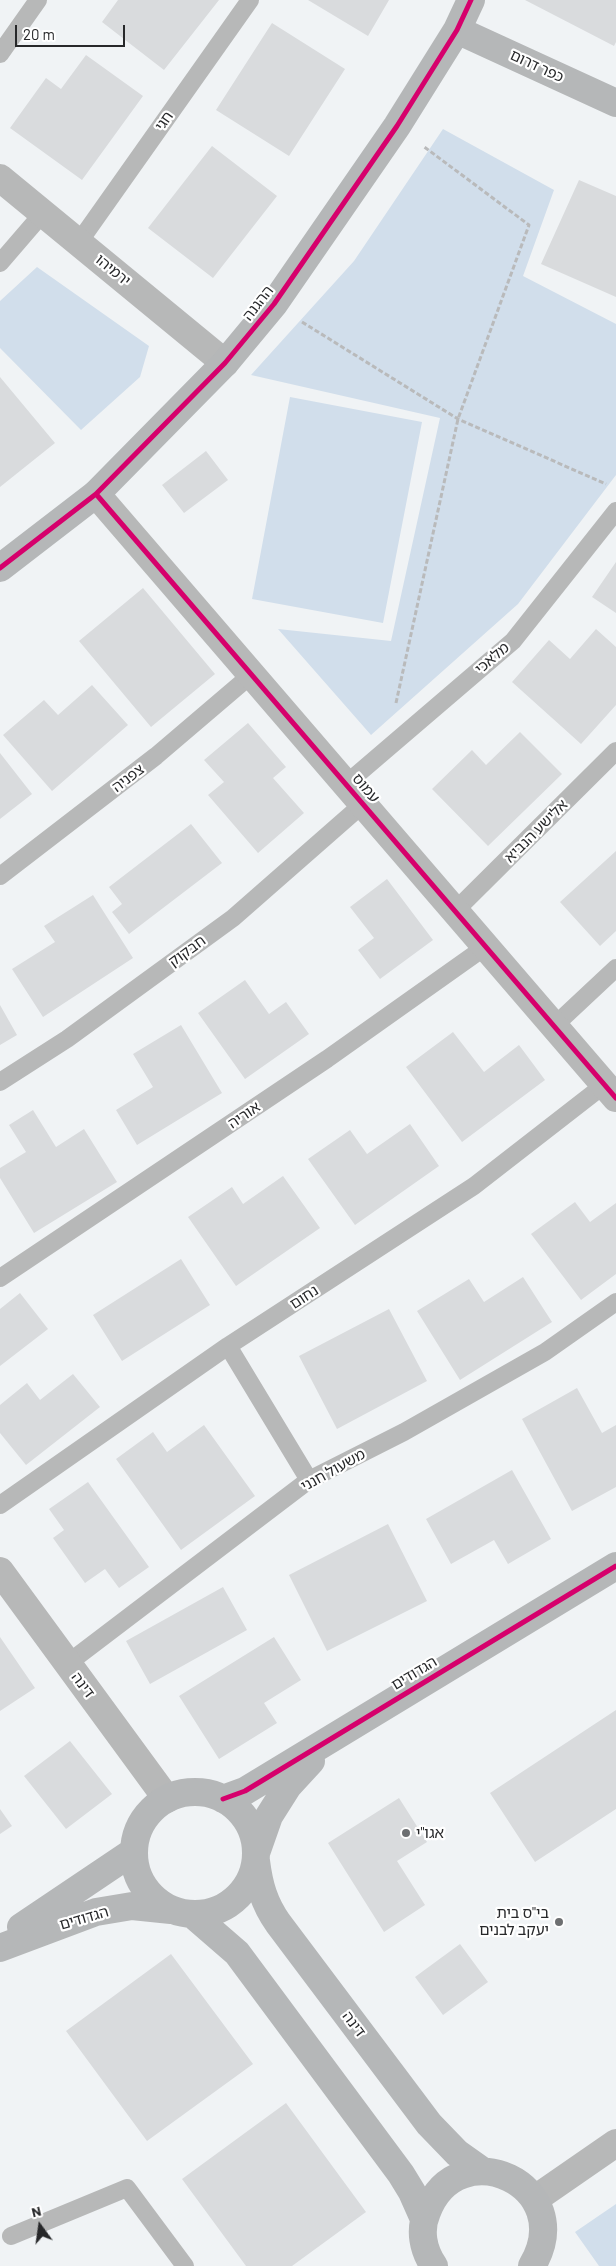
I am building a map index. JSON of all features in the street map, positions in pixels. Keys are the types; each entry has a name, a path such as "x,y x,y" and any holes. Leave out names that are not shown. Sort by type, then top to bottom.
{"street":[{"name":"ההגנה","path":"0,568 96,494 226,363 274,304 397,126 457,30 471,0"},
{"name":"כפר דרום","path":"457,30 616,103"},
{"name":"ירמיהו","path":"0,178 226,363"},
{"name":"עמוס","path":"96,494 610,1092"},
{"name":"הגדודים","path":"223,1799 246,1791 616,1566"},
{"name":"דינה","path":"0,1571 167,1799"},
{"name":"הגדודים","path":"256,1857 269,1816 288,1786 332,1738"},
{"path":"182,1912 210,1912 227,1905 241,1894 251,1879 256,1857 254,1836 248,1821 237,1808 223,1799 204,1793 185,1792 167,1799 153,1808 143,1821 136,1835 134,1851 136,1869 143,1886 155,1900 182,1912 237,1953 401,2174 412,2192 424,2219"},
{"name":"הגדודים","path":"0,1942 134,1851"},
{"name":"דינה","path":"256,1857 260,1887 273,1916 429,2124 457,2153 480,2170"},
{"name":"הגדודים","path":"0,1948 96,1912 132,1906 182,1912"},
{"path":"534,2198 616,2143"},
{"path":"433,2266 425,2250 422,2235 424,2219 431,2200 444,2185 461,2175 480,2170 496,2172 511,2177 534,2198 542,2217 548,2266"},
{"path":"532,2266 539,2254 544,2237"}],"lane":[{"path":"0,54 38,0"},
{"name":"חגי","path":"79,242 250,0"},
{"path":"0,263 43,213"},
{"name":"מלאכי","path":"354,794 385,750 513,641 616,511"},
{"name":"צפניה","path":"0,876 156,756 251,674"},
{"name":"אלישע הנביא","path":"455,911 616,750"},
{"name":"חבקוק","path":"0,1082 67,1039 233,918 354,794"},
{"name":"אוריה","path":"0,1278 327,1059 485,946"},
{"path":"554,1026 616,968"},
{"name":"נחום","path":"0,1505 228,1346 474,1186 610,1092"},
{"name":"משעול חנני","path":"67,1664 309,1480 404,1432 545,1352 616,1302"},
{"path":"228,1346 309,1480"},
{"path":"12,2236 127,2188 176,2264"}],"path":[{"path":"385,750 458,419 528,226 397,126"},
{"path":"274,304 458,419 607,485"}],"shaded area":[{"path":"443,129 554,190 523,276 616,324 616,475 518,604 371,735 278,629 391,641 440,418 251,375 354,261"},
{"path":"37,267 149,346 140,377 81,430 0,348 0,301"},
{"path":"290,397 422,422 383,623 252,599"},
{"path":"616,2204 616,2266 599,2266 575,2232"}],"building":[{"path":"118,0 219,0 164,70 102,22"},
{"path":"308,0 389,0 368,36"},
{"path":"525,0 616,0 616,42 614,46"},
{"path":"272,23 345,69 289,156 216,110"},
{"path":"86,55 143,96 82,180 10,128 46,78 61,89"},
{"path":"212,146 277,196 213,278 148,228"},
{"path":"579,180 616,196 616,297 541,264"},
{"path":"0,377 55,443 0,487"},
{"path":"206,451 228,480 184,513 162,485"},
{"path":"616,562 616,613 592,597"},
{"path":"143,588 215,674 151,727 79,641"},
{"path":"596,629 616,647 616,705 581,744 512,682 549,640 570,659"},
{"path":"92,685 128,725 52,791 3,735 44,700 58,715"},
{"path":"248,723 286,767 273,778 304,813 258,853 208,795 224,782 204,760"},
{"path":"520,732 562,774 488,846 432,789 472,750 486,765"},
{"path":"0,753 32,794 0,819"},
{"path":"191,824 222,863 129,934 112,912 122,904 109,887"},
{"path":"616,851 616,931 600,946 560,902"},
{"path":"387,879 433,940 380,979 358,950 374,938 350,907"},
{"path":"93,895 133,958 43,1017 12,969 55,942 44,926"},
{"path":"245,980 269,1014 286,1002 309,1034 245,1079 198,1013"},
{"path":"0,1005 17,1035 0,1045"},
{"path":"181,1025 222,1093 137,1145 116,1110 153,1087 133,1054"},
{"path":"453,1032 484,1072 519,1045 545,1080 462,1142 406,1067"},
{"path":"33,1110 56,1147 84,1129 117,1182 34,1233 0,1178 0,1168 26,1152 9,1125"},
{"path":"410,1124 439,1166 355,1225 308,1159 350,1130 367,1154"},
{"path":"283,1176 320,1228 236,1286 188,1217 232,1187 243,1204"},
{"path":"575,1202 590,1222 616,1203 616,1274 581,1300 531,1234"},
{"path":"181,1259 210,1305 122,1361 93,1315"},
{"path":"523,1277 552,1322 460,1380 417,1311 469,1279 484,1302"},
{"path":"20,1293 48,1329 0,1366 0,1309"},
{"path":"389,1309 427,1381 337,1429 299,1356"},
{"path":"73,1374 100,1407 26,1465 0,1433 0,1405 27,1383 40,1400"},
{"path":"577,1388 602,1433 616,1425 616,1487 572,1511 522,1419"},
{"path":"204,1425 255,1496 181,1550 116,1459 153,1432 167,1452"},
{"path":"512,1470 551,1539 508,1564 494,1540 451,1564 426,1519"},
{"path":"88,1482 149,1567 119,1588 105,1569 85,1583 53,1538 64,1530 49,1509"},
{"path":"388,1524 427,1601 327,1651 289,1575"},
{"path":"223,1587 247,1630 150,1684 126,1641"},
{"path":"0,1637 35,1688 0,1711"},
{"path":"274,1637 301,1680 264,1703 277,1723 219,1759 179,1696"},
{"path":"616,1710 616,1809 535,1862 490,1793"},
{"path":"70,1741 112,1794 66,1829 24,1776"},
{"path":"399,1798 427,1842 397,1861 425,1905 384,1932 328,1843"},
{"path":"0,1809 12,1826 0,1834"},
{"path":"460,1944 488,1982 443,2015 415,1977"},
{"path":"171,1954 253,2064 147,2141 66,2031"},
{"path":"286,2103 366,2212 292,2266 246,2266 182,2179"}],"cycle path":[{"path":"0,568 96,494 225,363 274,304 397,126 457,30 471,0"},
{"path":"96,494 616,1098"},
{"path":"223,1799 245,1791 616,1566"}],"place":[{"name":"אגו\"י","path":"406,1833"},
{"name":"בי\"ס בית יעקב לבנים","path":"559,1922"}]}
